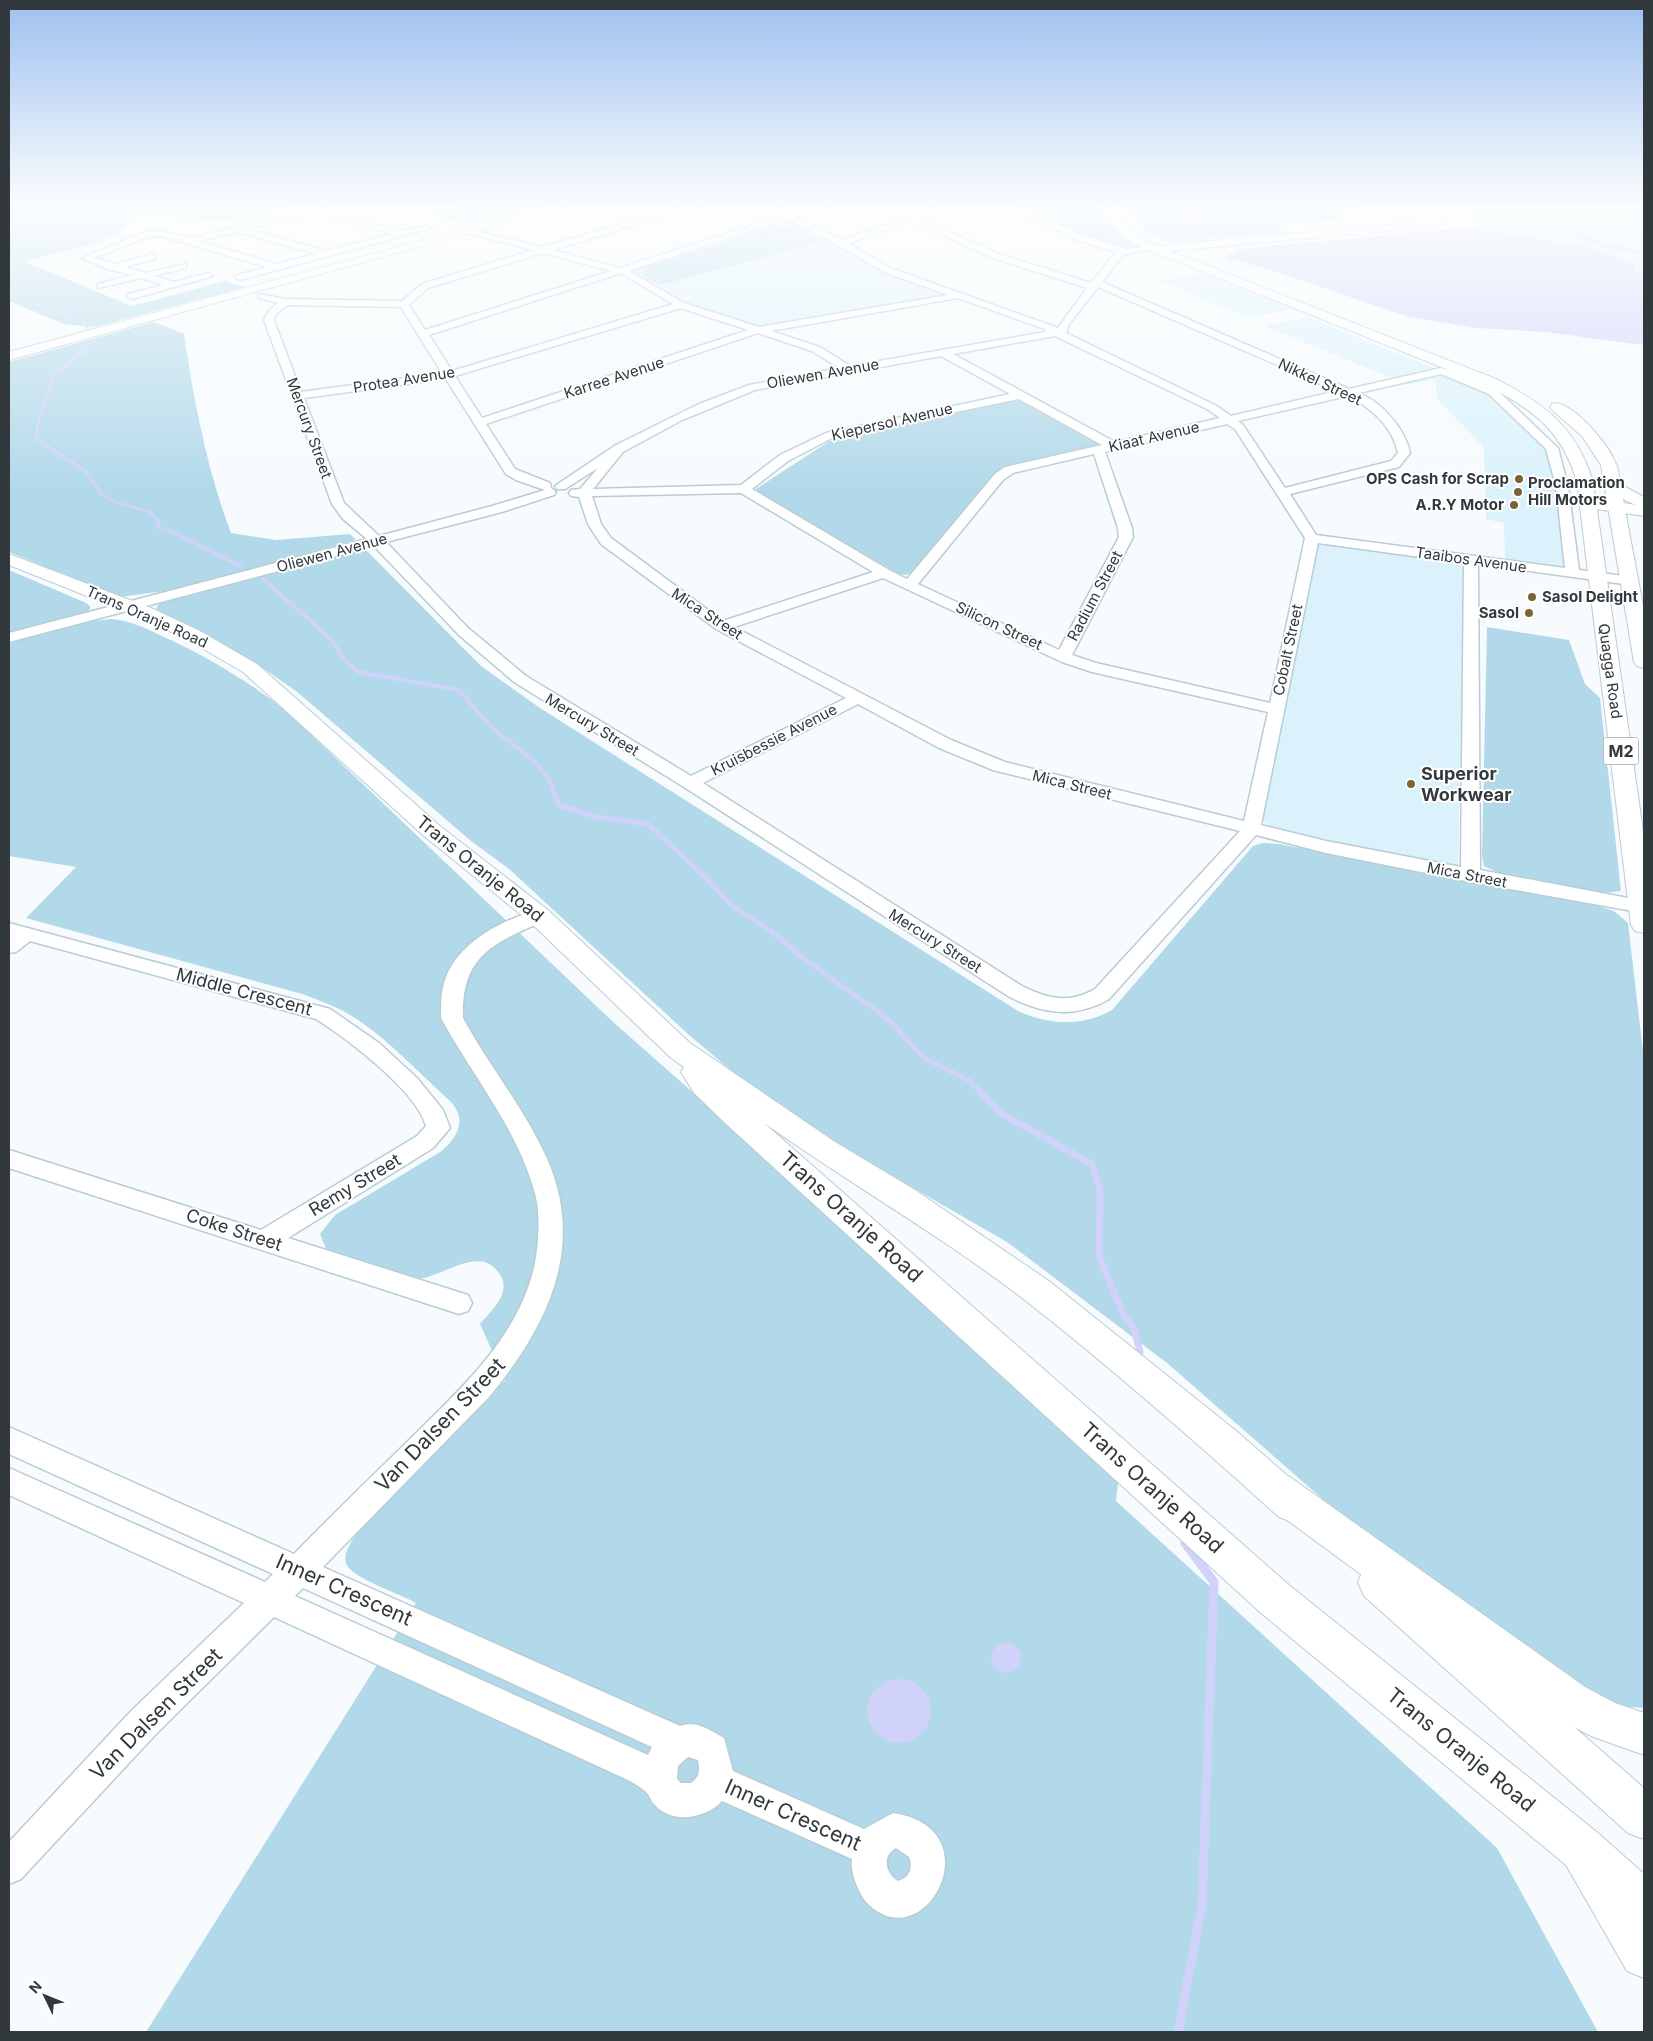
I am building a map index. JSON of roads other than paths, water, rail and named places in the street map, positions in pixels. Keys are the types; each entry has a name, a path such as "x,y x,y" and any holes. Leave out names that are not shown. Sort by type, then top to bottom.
{"main road":[{"path":"9,356 218,299"},
{"name":"Quagga Road","path":"1289,299 1456,367 1505,389 1542,413 1570,441 1581,463 1588,507 1643,913"},
{"name":"Quagga Road","path":"1301,299 1518,385 1555,405 1588,433 1604,454 1614,486 1616,511 1644,662"},
{"path":"1614,486 1644,504"},
{"path":"1588,507 1644,518"},
{"path":"1616,511 1644,511"},
{"name":"Trans Oranje Road","path":"9,559 123,608 277,690 432,831 539,916 680,1050 824,1150 904,1198 1037,1291 1127,1363 1277,1490 1459,1656 1644,1817"},
{"name":"Trans Oranje Road","path":"9,565 123,608"},
{"name":"Trans Oranje Road","path":"680,1050 704,1086 1275,1599 1582,1849 1644,1905"},
{"path":"1277,1490 1570,1702 1606,1720 1644,1734"},
{"path":"1582,1849 1644,1954"}],"street":[{"path":"274,299 285,302 404,304 410,299"},
{"path":"423,334 533,299"},
{"path":"671,299 681,305 821,351 848,370"},
{"name":"Karree Avenue","path":"480,422 759,330 937,299"},
{"path":"965,299 1058,331 1211,407 1231,420 1239,427 1284,492 1312,538"},
{"path":"1058,331 1084,299"},
{"name":"Nikkel Street","path":"1129,299 1363,399 1400,438 1404,453 1401,459 1390,466 1284,492"},
{"name":"Mercury Street","path":"285,302 272,313 269,320 338,504 348,516 377,541 436,605 506,669 532,688 690,783 1015,991 1050,1006 1072,1007 1084,1005 1102,994 1251,830"},
{"path":"404,304 510,471 520,477 556,490 744,489"},
{"name":"Protea Avenue","path":"297,396 450,375 681,305"},
{"name":"Oliewen Avenue","path":"556,490 620,448 718,398 770,383 1058,331"},
{"path":"941,352 1018,396 1113,446"},
{"name":"Kiaat Avenue","path":"910,584 1003,473 1434,372 1447,371 1493,392 1552,448 1562,486 1572,573"},
{"name":"Kiepersol Avenue","path":"744,489 799,449 844,431 1018,396"},
{"name":"Oliewen Avenue","path":"123,608 377,541 556,490 620,448"},
{"name":"Radium Street","path":"1063,657 1126,538 1125,528 1098,450"},
{"name":"Silicon Street","path":"744,489 884,573 1063,657 1092,667 1276,709"},
{"name":"Mica Street","path":"556,490 589,514 599,533 606,540 720,626 945,744 999,766 1251,830 1643,913"},
{"name":"Taaibos Avenue","path":"1312,538 1630,581"},
{"name":"Cobalt Street","path":"1251,830 1312,538"},
{"path":"1471,560 1472,656 1468,775 1471,876"},
{"path":"720,626 884,573"},
{"path":"9,638 123,608"},
{"name":"Kruisbessie Avenue","path":"690,783 858,698"},
{"name":"Van Dalsen Street","path":"9,1867 144,1722 270,1599 497,1370 524,1332 534,1312 552,1242 553,1221 548,1196 534,1157 452,1018 450,1000 458,974 480,946 498,933 539,916"},
{"path":"9,947 18,931"},
{"name":"Middle Crescent","path":"18,931 323,1014 357,1037 419,1092 430,1106 438,1125"},
{"name":"Remy Street","path":"265,1240 410,1153 433,1135 438,1125"},
{"name":"Coke Street","path":"9,1159 459,1303"},
{"name":"Inner Crescent","path":"9,1440 678,1742"},
{"name":"Inner Crescent","path":"9,1480 633,1765 661,1782"},
{"path":"696,1740 712,1750 717,1770 715,1780 703,1797 685,1802 676,1800 668,1794 661,1782 660,1767 664,1757 678,1742 696,1740"},
{"name":"Inner Crescent","path":"715,1780 871,1850"}],"waterway":[{"path":"27,299 47,309 80,319 88,328"},
{"path":"85,348 98,338"},
{"path":"87,347 59,372 51,375 52,383 39,418 36,438 85,471 103,495 115,502 150,512 159,521 157,527 181,535"},
{"path":"177,534 240,566"},
{"path":"263,579 331,639 345,661 358,672 459,690 492,728 535,762 549,779"},
{"path":"549,779 559,805 597,817 648,824 705,877 733,907 770,930 804,959 888,1019 924,1058 970,1081 983,1095"},
{"path":"983,1095 1002,1114 1092,1164 1100,1189 1099,1256 1124,1316 1134,1328 1140,1352"},
{"path":"1178,2032 1202,1905 1214,1582 1185,1543"}],"place":[{"name":"OPS Cash for Scrap","path":"1519,479"},
{"name":"Proclamation Hill Motors","path":"1518,492"},
{"name":"A.R.Y Motor","path":"1514,505"},
{"name":"Sasol Delight","path":"1532,597"},
{"name":"Sasol","path":"1529,613"},
{"name":"Superior Workwear","path":"1411,784"}]}
